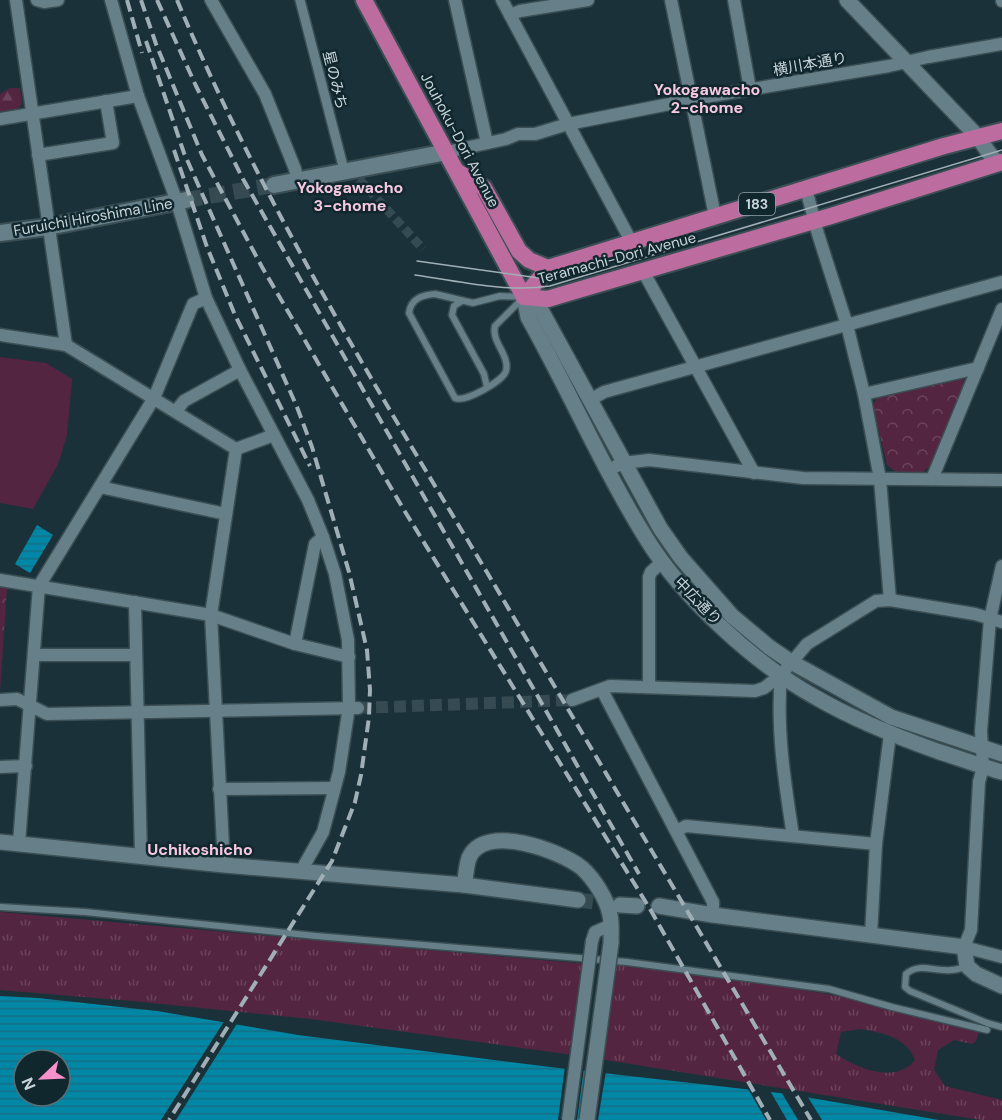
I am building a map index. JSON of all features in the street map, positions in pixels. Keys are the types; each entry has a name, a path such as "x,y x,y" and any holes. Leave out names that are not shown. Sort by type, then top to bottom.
{"highway":[{"name":"Jouhoku-Dori Avenue","path":"364,0 524,297"},
{"name":"Teramachi-Dori Avenue","path":"524,297 548,267 977,136 1002,131"},
{"name":"Teramachi-Dori Avenue","path":"524,297 548,299 1000,163"},
{"path":"458,171 484,188 519,251 530,260 548,267"}],"main road":[{"path":"274,185 447,152"},
{"name":"Furuichi Hiroshima Line","path":"0,233 48,227 182,201"}],"street":[{"path":"16,0 66,345"},
{"path":"38,0 44,2 58,0"},
{"path":"111,0 138,96 182,201 206,298 240,370 308,500 335,574 348,640 353,707 323,832 301,872"},
{"path":"211,0 264,94 295,168 298,181"},
{"name":"星のみち","path":"300,0 343,166"},
{"path":"455,0 487,143"},
{"path":"502,0 631,241"},
{"path":"510,15 520,10 588,0"},
{"path":"671,0 715,216"},
{"path":"734,0 750,89"},
{"path":"847,0 1000,163"},
{"name":"横川本通り","path":"447,152 514,136 556,132 568,124 691,100 1002,44"},
{"path":"0,119 138,96"},
{"path":"38,155 113,143 106,101"},
{"path":"806,189 847,325 864,394 880,479 890,600"},
{"path":"643,271 754,473"},
{"path":"590,400 604,392 1002,282"},
{"path":"524,297 541,310 660,528 681,558 732,616 791,662 891,717 1002,754"},
{"name":"中広通り","path":"524,297 528,317 646,538 662,562 709,614 782,675 816,698 890,734 983,767 1002,771"},
{"path":"19,843 39,586 154,398 193,304 206,298"},
{"path":"932,479 1002,309"},
{"path":"0,335 66,345 236,449"},
{"path":"864,394 978,368"},
{"path":"176,411 184,401 240,370"},
{"path":"236,449 274,435"},
{"path":"224,865 211,615 236,449"},
{"path":"608,470 623,463 650,460 803,478 1002,480"},
{"path":"100,487 226,514"},
{"path":"295,644 315,544 323,537"},
{"path":"649,687 649,577 662,562"},
{"path":"1002,566 981,731 983,767 979,782 971,930 964,946 967,966 976,975 1002,986"},
{"path":"0,580 211,615 295,644 349,657"},
{"path":"572,700 610,686 755,691 764,688 782,675 807,644 876,602 890,600 975,614 996,621"},
{"path":"135,602 141,856"},
{"path":"34,655 135,655"},
{"path":"782,675 781,745 793,836"},
{"path":"602,690 713,902 713,915"},
{"path":"0,700 17,699 47,714 353,707"},
{"path":"871,935 876,844 890,734"},
{"path":"0,767 26,766"},
{"path":"219,789 334,788"},
{"path":"676,831 686,826 876,844"},
{"path":"464,885 469,857 478,847 508,839 550,850 582,868 601,892 610,914 611,942 588,1120"},
{"path":"0,842 224,865 464,885 578,900"},
{"path":"620,905 637,906"},
{"path":"659,906 713,915 964,946 1002,957"},
{"path":"568,1120 592,941 595,932 611,925"}],"lane":[{"path":"428,295 477,303 500,296 524,297 495,326 494,335 506,362 506,371 499,381 464,400 455,398 409,312 410,306 414,301 428,295"},
{"path":"462,301 454,306 452,315 484,374 487,387"},
{"path":"0,907 85,912 316,936 627,962 829,989 892,1007 987,1029 1002,1027"},
{"path":"967,966 950,970 922,967 912,969 906,975 905,987 987,1029"}],"green space":[{"path":"10,88 20,88 22,104 18,109 0,112 0,94"},
{"path":"0,357 46,363 72,379 67,435 58,464 33,509 0,503"},
{"path":"963,379 966,382 930,466 923,472 896,472 887,465 873,407 877,396"},
{"path":"0,587 7,587 0,692"},
{"path":"0,912 586,964 573,1055 311,1019 0,990"},
{"path":"608,964 795,989 888,1007 979,1032 976,1041 972,1044 954,1040 938,1050 934,1070 945,1086 1002,1100 1002,1120 981,1120 599,1059","holes":["860,1029 885,1034 900,1041 911,1052 915,1060 897,1072 887,1073 865,1069 836,1054 841,1032"]}],"water":[{"path":"37,525 53,535 30,573 15,564"},
{"path":"0,996 157,1011 298,1035 788,1094 939,1120 0,1120"}],"pier":[{"path":"225,1020 238,1022 176,1120 161,1120"},
{"path":"565,1066 584,1068 577,1120 558,1120"},
{"path":"588,1069 606,1071 598,1120 580,1120"},
{"path":"747,1087 769,1089 787,1120 766,1120"},
{"path":"780,1090 806,1094 822,1120 798,1120"}],"tunnel":[{"path":"359,179 423,249"},
{"path":"186,200 274,185"},
{"path":"358,708 572,700"},
{"path":"578,900 617,905"}],"tram line":[{"path":"415,275 500,287 550,286 1002,150"},
{"path":"417,261 539,278 554,278"}],"railway":[{"path":"127,0 142,53"},
{"path":"141,0 156,44 202,155 262,267 404,510 650,909 770,1120"},
{"path":"157,0 196,86 243,179 639,874"},
{"path":"177,0 245,148 322,292 811,1120"},
{"path":"146,41 184,153 297,407 312,447 349,572 367,650 370,690 369,717 361,775 355,802 332,861 169,1120"},
{"path":"174,150 207,247 235,315 310,466"}],"district":[{"name":"Yokogawacho 2-chome","path":"707,98"},
{"name":"Yokogawacho 3-chome","path":"350,196"},
{"name":"Uchikoshicho","path":"200,849"}]}
